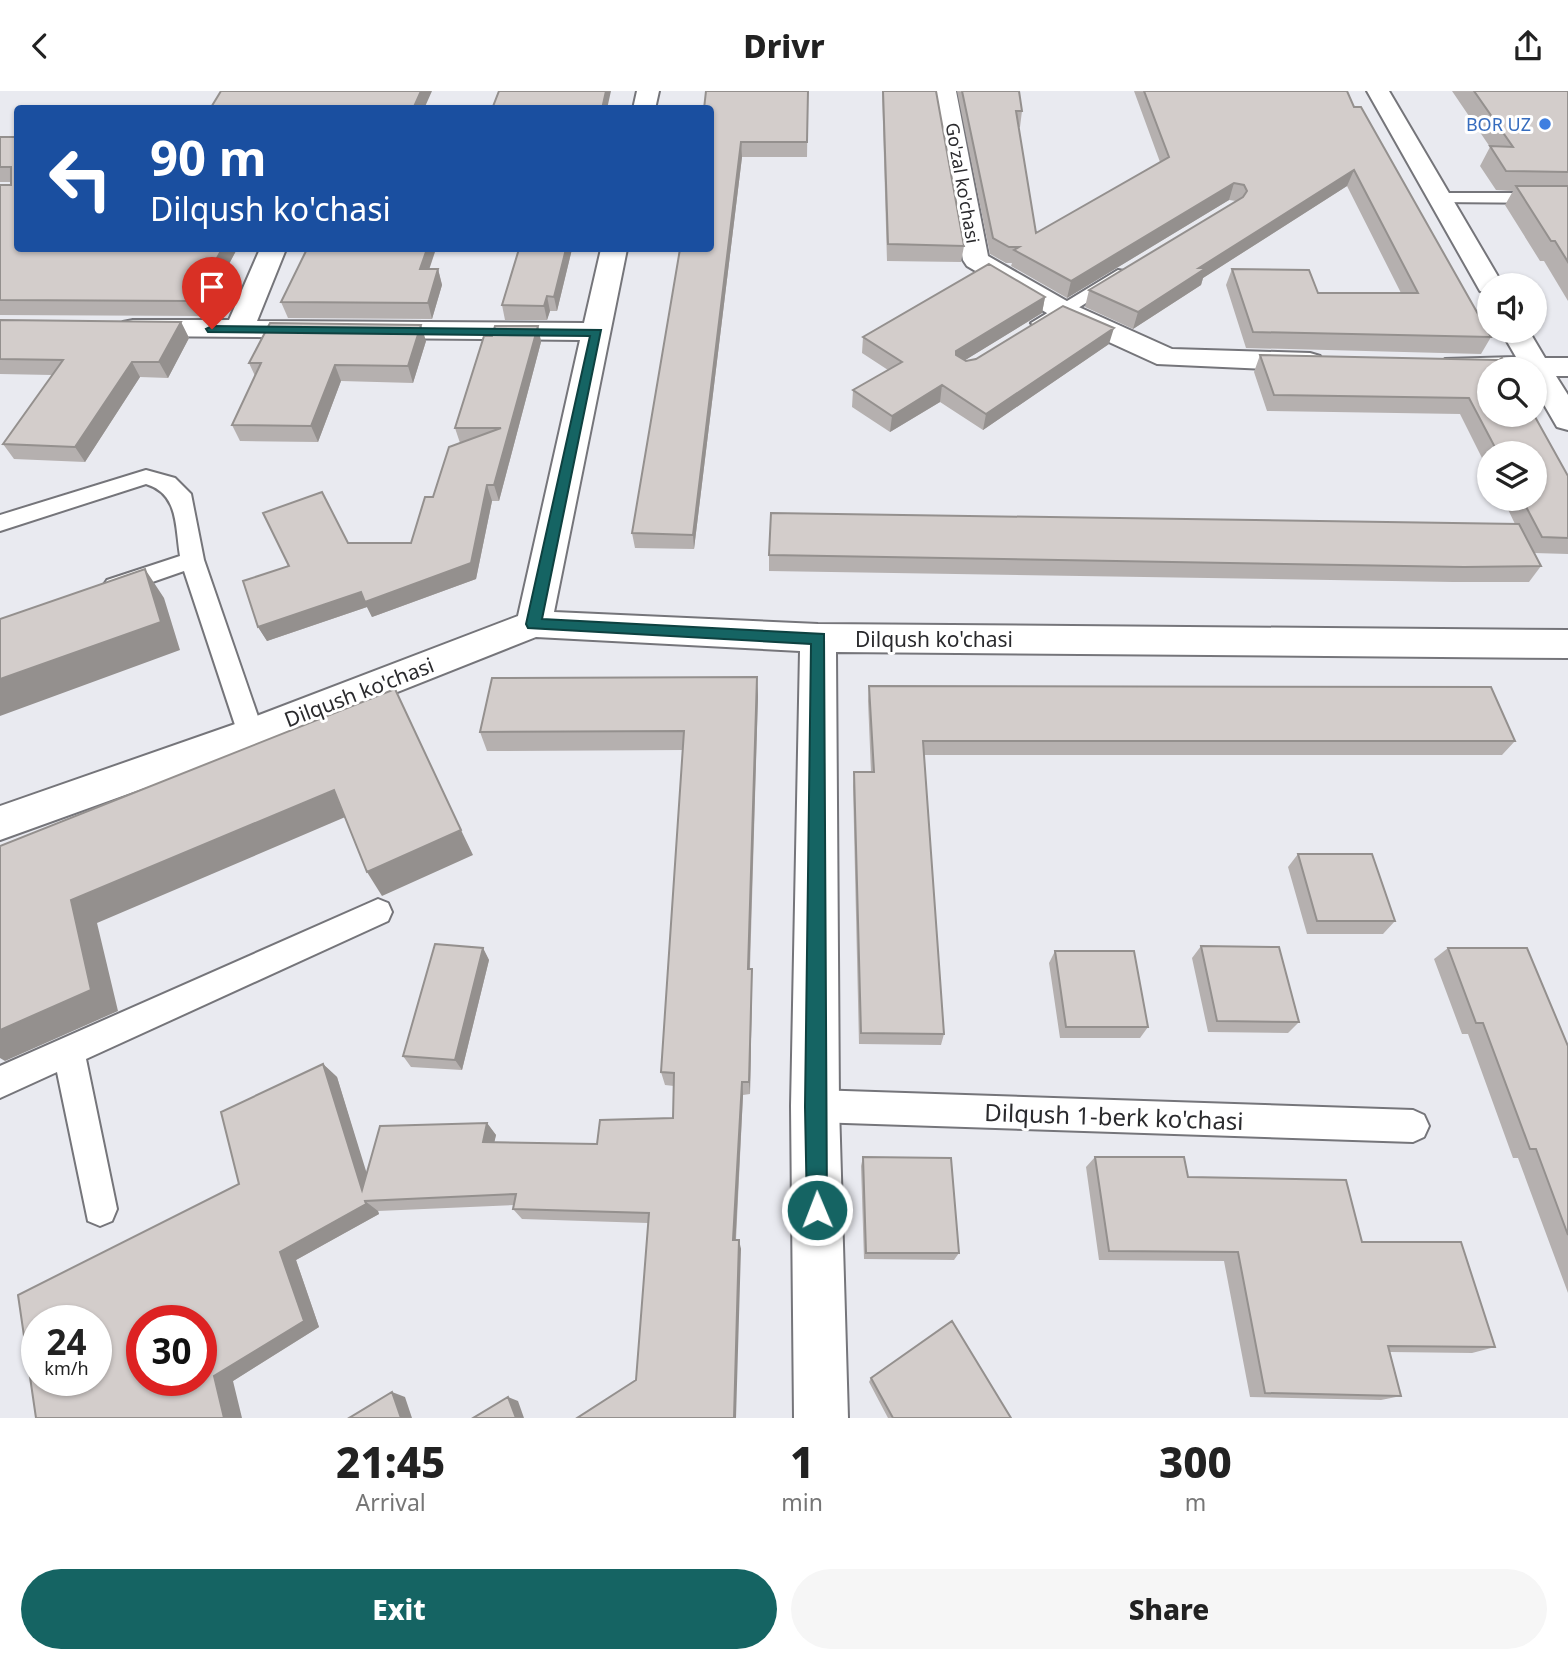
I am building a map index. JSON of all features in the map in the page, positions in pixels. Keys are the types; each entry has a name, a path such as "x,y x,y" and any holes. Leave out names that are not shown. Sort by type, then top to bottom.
{"street":[{"name":"Go'zal ko'chasi","path":"945,91 976,260 1062,310 1167,358 1331,362"},
{"path":"1378,91 1483,273"},
{"path":"239,330 272,252"},
{"path":"534,624 613,252"},
{"path":"106,327 597,332"},
{"path":"1426,364 1477,365"},
{"path":"1547,367 1568,367"},
{"path":"1547,386 1568,420"},
{"name":"Dilqush ko'chasi","path":"0,823 251,733 534,624 818,638 1568,644"},
{"path":"818,638 815,1107 821,1418"}],"lane":[{"path":"1441,198 1568,198"},
{"path":"1030,329 1130,268"},
{"path":"0,523 146,477 167,483 180,494 192,560 251,733"},
{"path":"89,594 192,560"},
{"path":"0,1082 378,912"},
{"path":"69,1051 100,1209"},
{"name":"Dilqush 1-berk ko'chasi","path":"815,1107 1413,1126"}],"building":[{"path":"221,91 421,91 415,105 212,105"},
{"path":"499,91 606,91 603,105 494,105"},
{"path":"706,91 808,91 807,142 741,142 693,535 632,533 679,252 714,252 714,105 704,105"},
{"path":"883,91 936,91 964,246 888,244"},
{"path":"962,91 1019,91 1022,111 1016,111 1036,233 1169,157 1144,91 1347,91 1354,107 1361,107 1477,312 1477,337 1253,332 1232,269 1309,270 1318,293 1418,293 1354,170 1199,268 1206,268 1138,312 1089,290 1243,197 1247,191 1244,185 1234,183 1071,281 1014,250 1019,247 1009,247 993,238"},
{"path":"1474,91 1568,91 1568,172 1506,171 1490,146 1513,147"},
{"path":"0,137 14,137 14,252 220,252 193,301 0,300 0,185 11,185 11,167 0,167"},
{"path":"1516,186 1568,186 1568,262 1555,241 1551,241"},
{"path":"306,252 426,252 420,269 438,269 428,303 281,302"},
{"path":"518,252 565,252 554,297 547,296 544,306 502,305"},
{"path":"989,264 1045,297 956,351 956,355 966,361 976,359 1063,306 1114,328 986,414 942,385 892,416 853,390 902,362 863,337"},
{"path":"0,320 181,322 159,362 132,362 75,447 3,444 63,360 0,359"},
{"path":"270,323 421,325 408,366 335,365 311,426 232,425 261,363 249,363"},
{"path":"495,326 538,326 494,485 487,485 471,563 365,602 361,592 258,627 243,581 289,566 263,513 322,492 348,543 411,543 425,497 433,497 449,447 501,428 455,428 484,336 492,336"},
{"path":"1260,355 1477,360 1477,413 1469,398 1274,395"},
{"path":"1484,427 1541,427 1568,476 1568,538 1542,537 1528,511 1547,511 1547,441 1492,441"},
{"path":"771,513 1519,524 1541,566 769,555"},
{"path":"145,569 161,622 0,679 0,619"},
{"path":"757,677 748,969 752,969 749,1082 742,1082 733,1240 739,1240 734,1418 577,1418 636,1380 649,1213 513,1209 516,1194 365,1201 366,1204 280,1252 304,1321 217,1374 217,1305 126,1305 126,1396 217,1396 217,1389 224,1418 36,1418 33,1396 112,1396 112,1305 21,1305 21,1316 18,1295 239,1184 221,1112 323,1064 362,1190 380,1126 487,1123 483,1142 597,1144 600,1120 673,1118 674,1073 661,1072 684,731 480,732 492,678"},
{"path":"869,686 1491,687 1515,741 923,741 944,1034 861,1033 854,772 874,772"},
{"path":"395,689 461,830 367,872 334,790 71,900 91,990 0,1030 0,846"},
{"path":"1298,854 1372,854 1395,921 1317,921"},
{"path":"435,944 483,948 455,1060 403,1056"},
{"path":"1201,946 1279,947 1299,1022 1217,1021"},
{"path":"1448,948 1527,948 1568,1046 1568,1235 1536,1149 1530,1149 1483,1023 1476,1023"},
{"path":"1055,951 1134,951 1148,1027 1066,1027"},
{"path":"863,1157 951,1158 959,1253 866,1253"},
{"path":"1095,1157 1184,1157 1188,1177 1346,1180 1362,1242 1461,1242 1495,1347 1388,1346 1401,1396 1265,1393 1238,1252 1109,1251"},
{"path":"952,1321 1011,1418 893,1418 871,1378"},
{"path":"392,1392 401,1418 349,1418"},
{"path":"508,1397 516,1418 473,1418"}],"place":[{"name":"BOR UZ","path":"1545,124"}],"route":[{"path":"212,329 597,332 534,624 818,638 815,1107 817,1210"}]}
